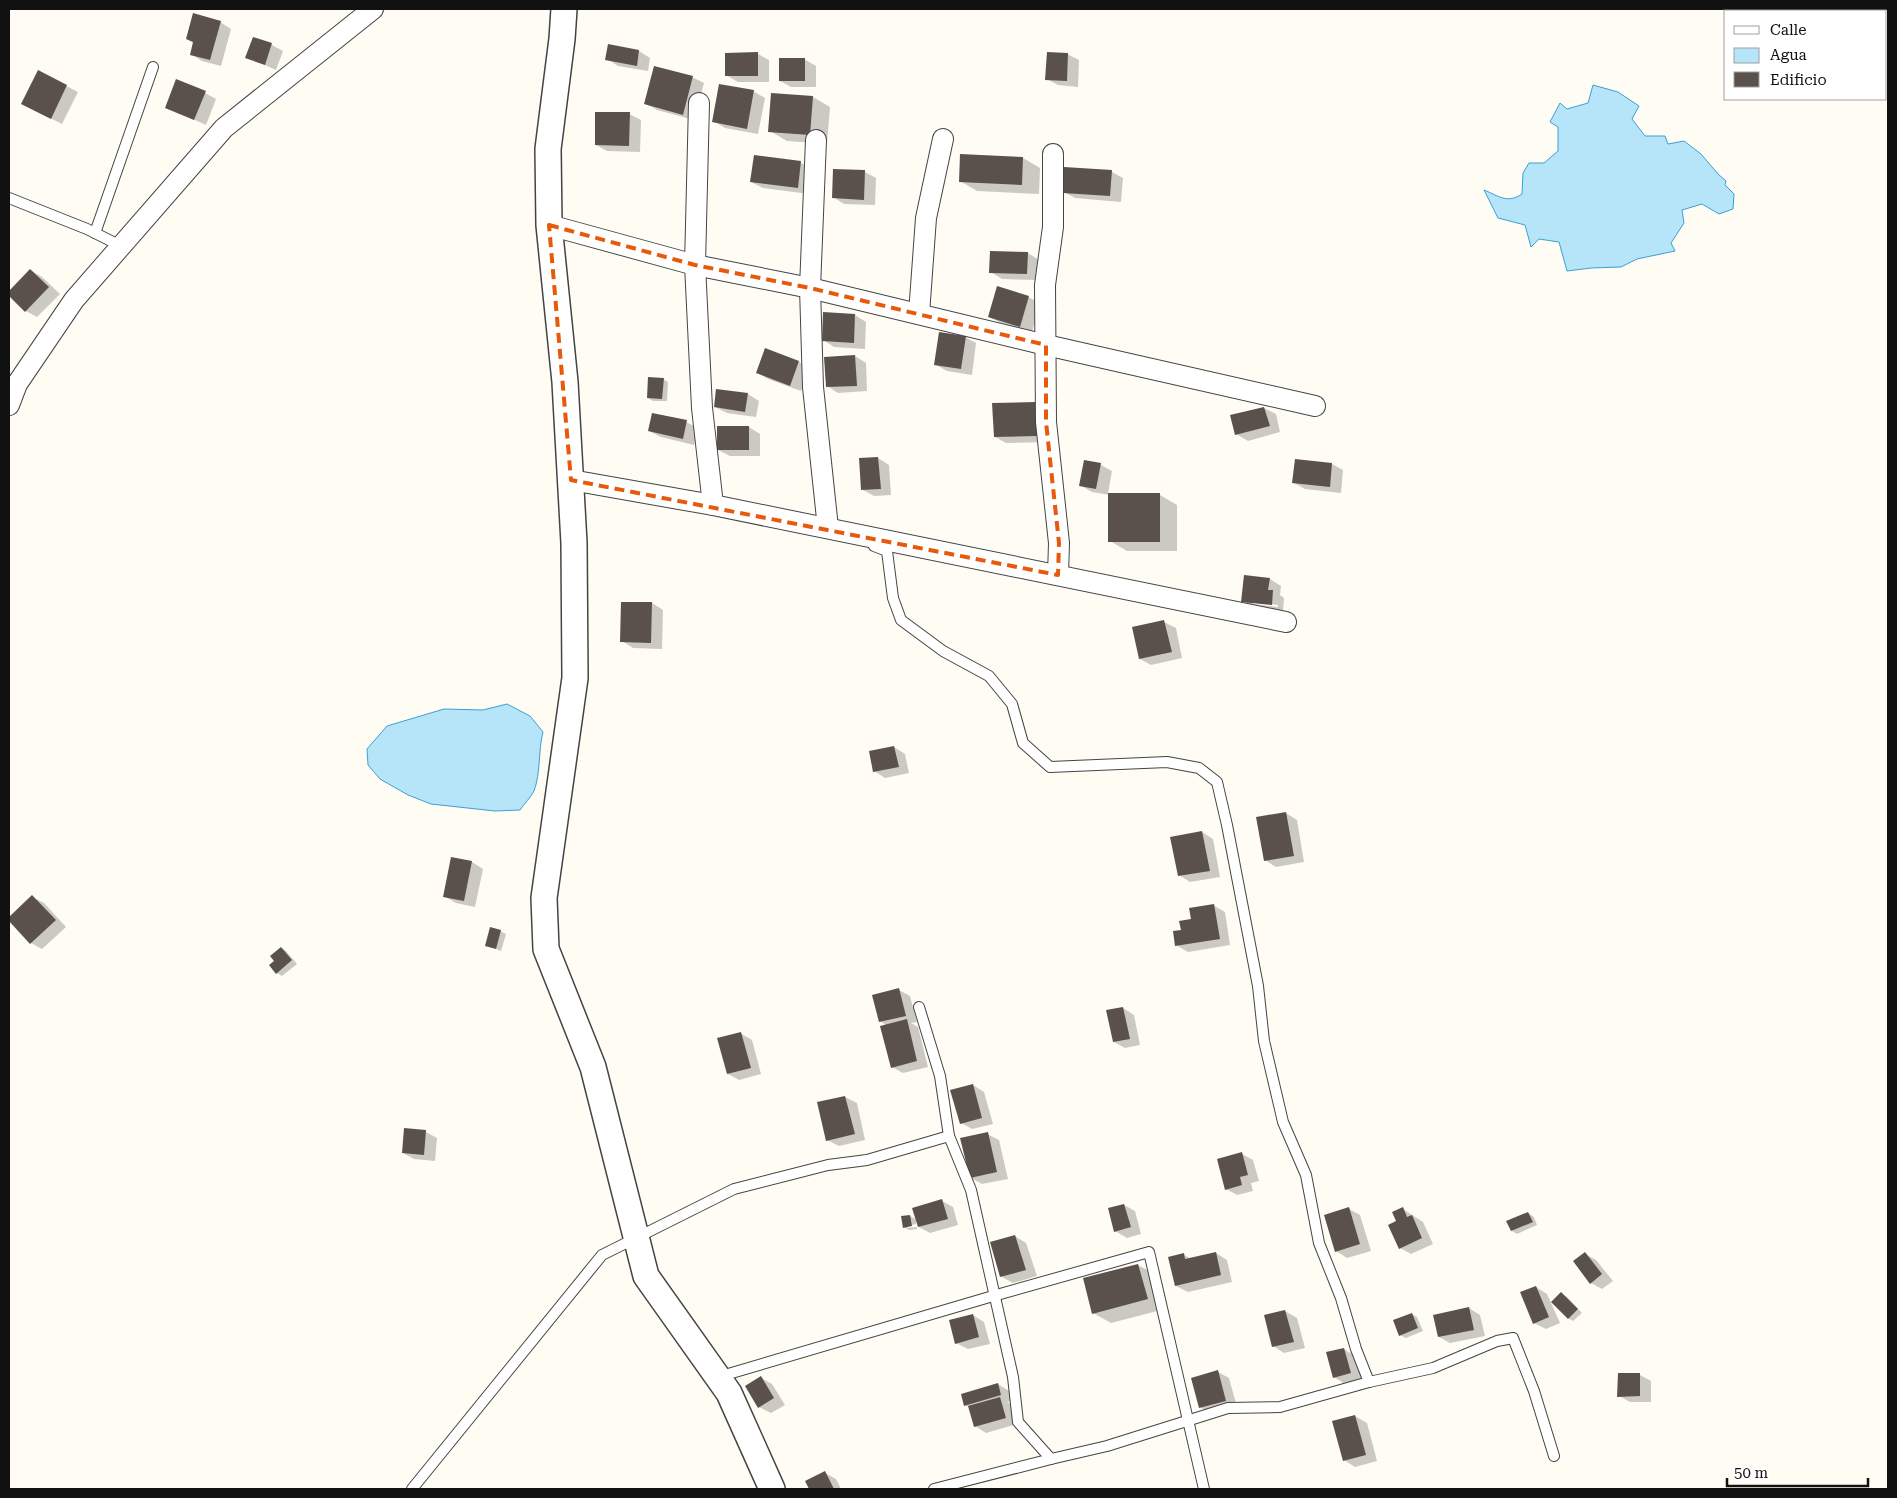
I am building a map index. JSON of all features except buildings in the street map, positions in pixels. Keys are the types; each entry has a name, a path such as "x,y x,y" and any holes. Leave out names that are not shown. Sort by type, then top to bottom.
{"street":[{"path":"9,406 17,384 74,300 224,128 373,9"},
{"path":"564,9 562,40 548,148 549,225 565,382 571,480 574,543 574,678 544,898 546,950 593,1067 646,1276 729,1393 772,1489"},
{"path":"699,103 694,265 702,408 713,505"},
{"path":"919,314 926,218 943,139"},
{"path":"816,140 810,288 813,387 828,528"},
{"path":"1053,154 1053,227 1045,285 1046,422 1059,544 1058,575"},
{"path":"549,225 694,265 810,288 1046,346 1315,406"},
{"path":"571,480 713,505 1286,622"}],"lane":[{"path":"95,233 153,67"},
{"path":"9,198 95,233 121,246"},
{"path":"828,528 887,551 892,598 901,620 943,651 989,676 1012,704 1023,744 1050,767 1167,762 1199,768 1217,782 1258,986 1264,1040 1283,1122 1306,1175 1319,1243 1341,1298 1356,1349 1369,1382"},
{"path":"920,1006 940,1076 950,1136 971,1190 993,1296 1013,1377 1018,1422 1051,1460"},
{"path":"412,1489 602,1255 734,1189 828,1165 867,1160 950,1136"},
{"path":"717,1377 1149,1252 1204,1489"},
{"path":"934,1489 1107,1446 1228,1408 1280,1407 1369,1382 1433,1368 1497,1342 1513,1338 1534,1391 1554,1456"}],"highlighted area":[{"path":"549,225 695,265 810,288 1046,345 1046,422 1059,543 1058,575 571,480"}],"water":[{"path":"1593,85 1618,92 1639,106 1632,119 1645,136 1665,136 1668,144 1684,141 1701,154 1726,181 1725,185 1734,194 1733,209 1719,214 1702,204 1682,210 1684,223 1671,243 1675,251 1637,259 1621,267 1567,271 1559,242 1539,239 1531,247 1525,225 1498,218 1484,190 1507,199 1522,194 1523,173 1529,163 1544,163 1558,151 1558,127 1550,122 1560,103 1567,109 1588,103"},
{"path":"507,704 530,716 543,732 539,769 534,791 520,810 495,811 431,804 408,795 380,779 368,765 367,749 387,726 444,709 483,710"}]}
